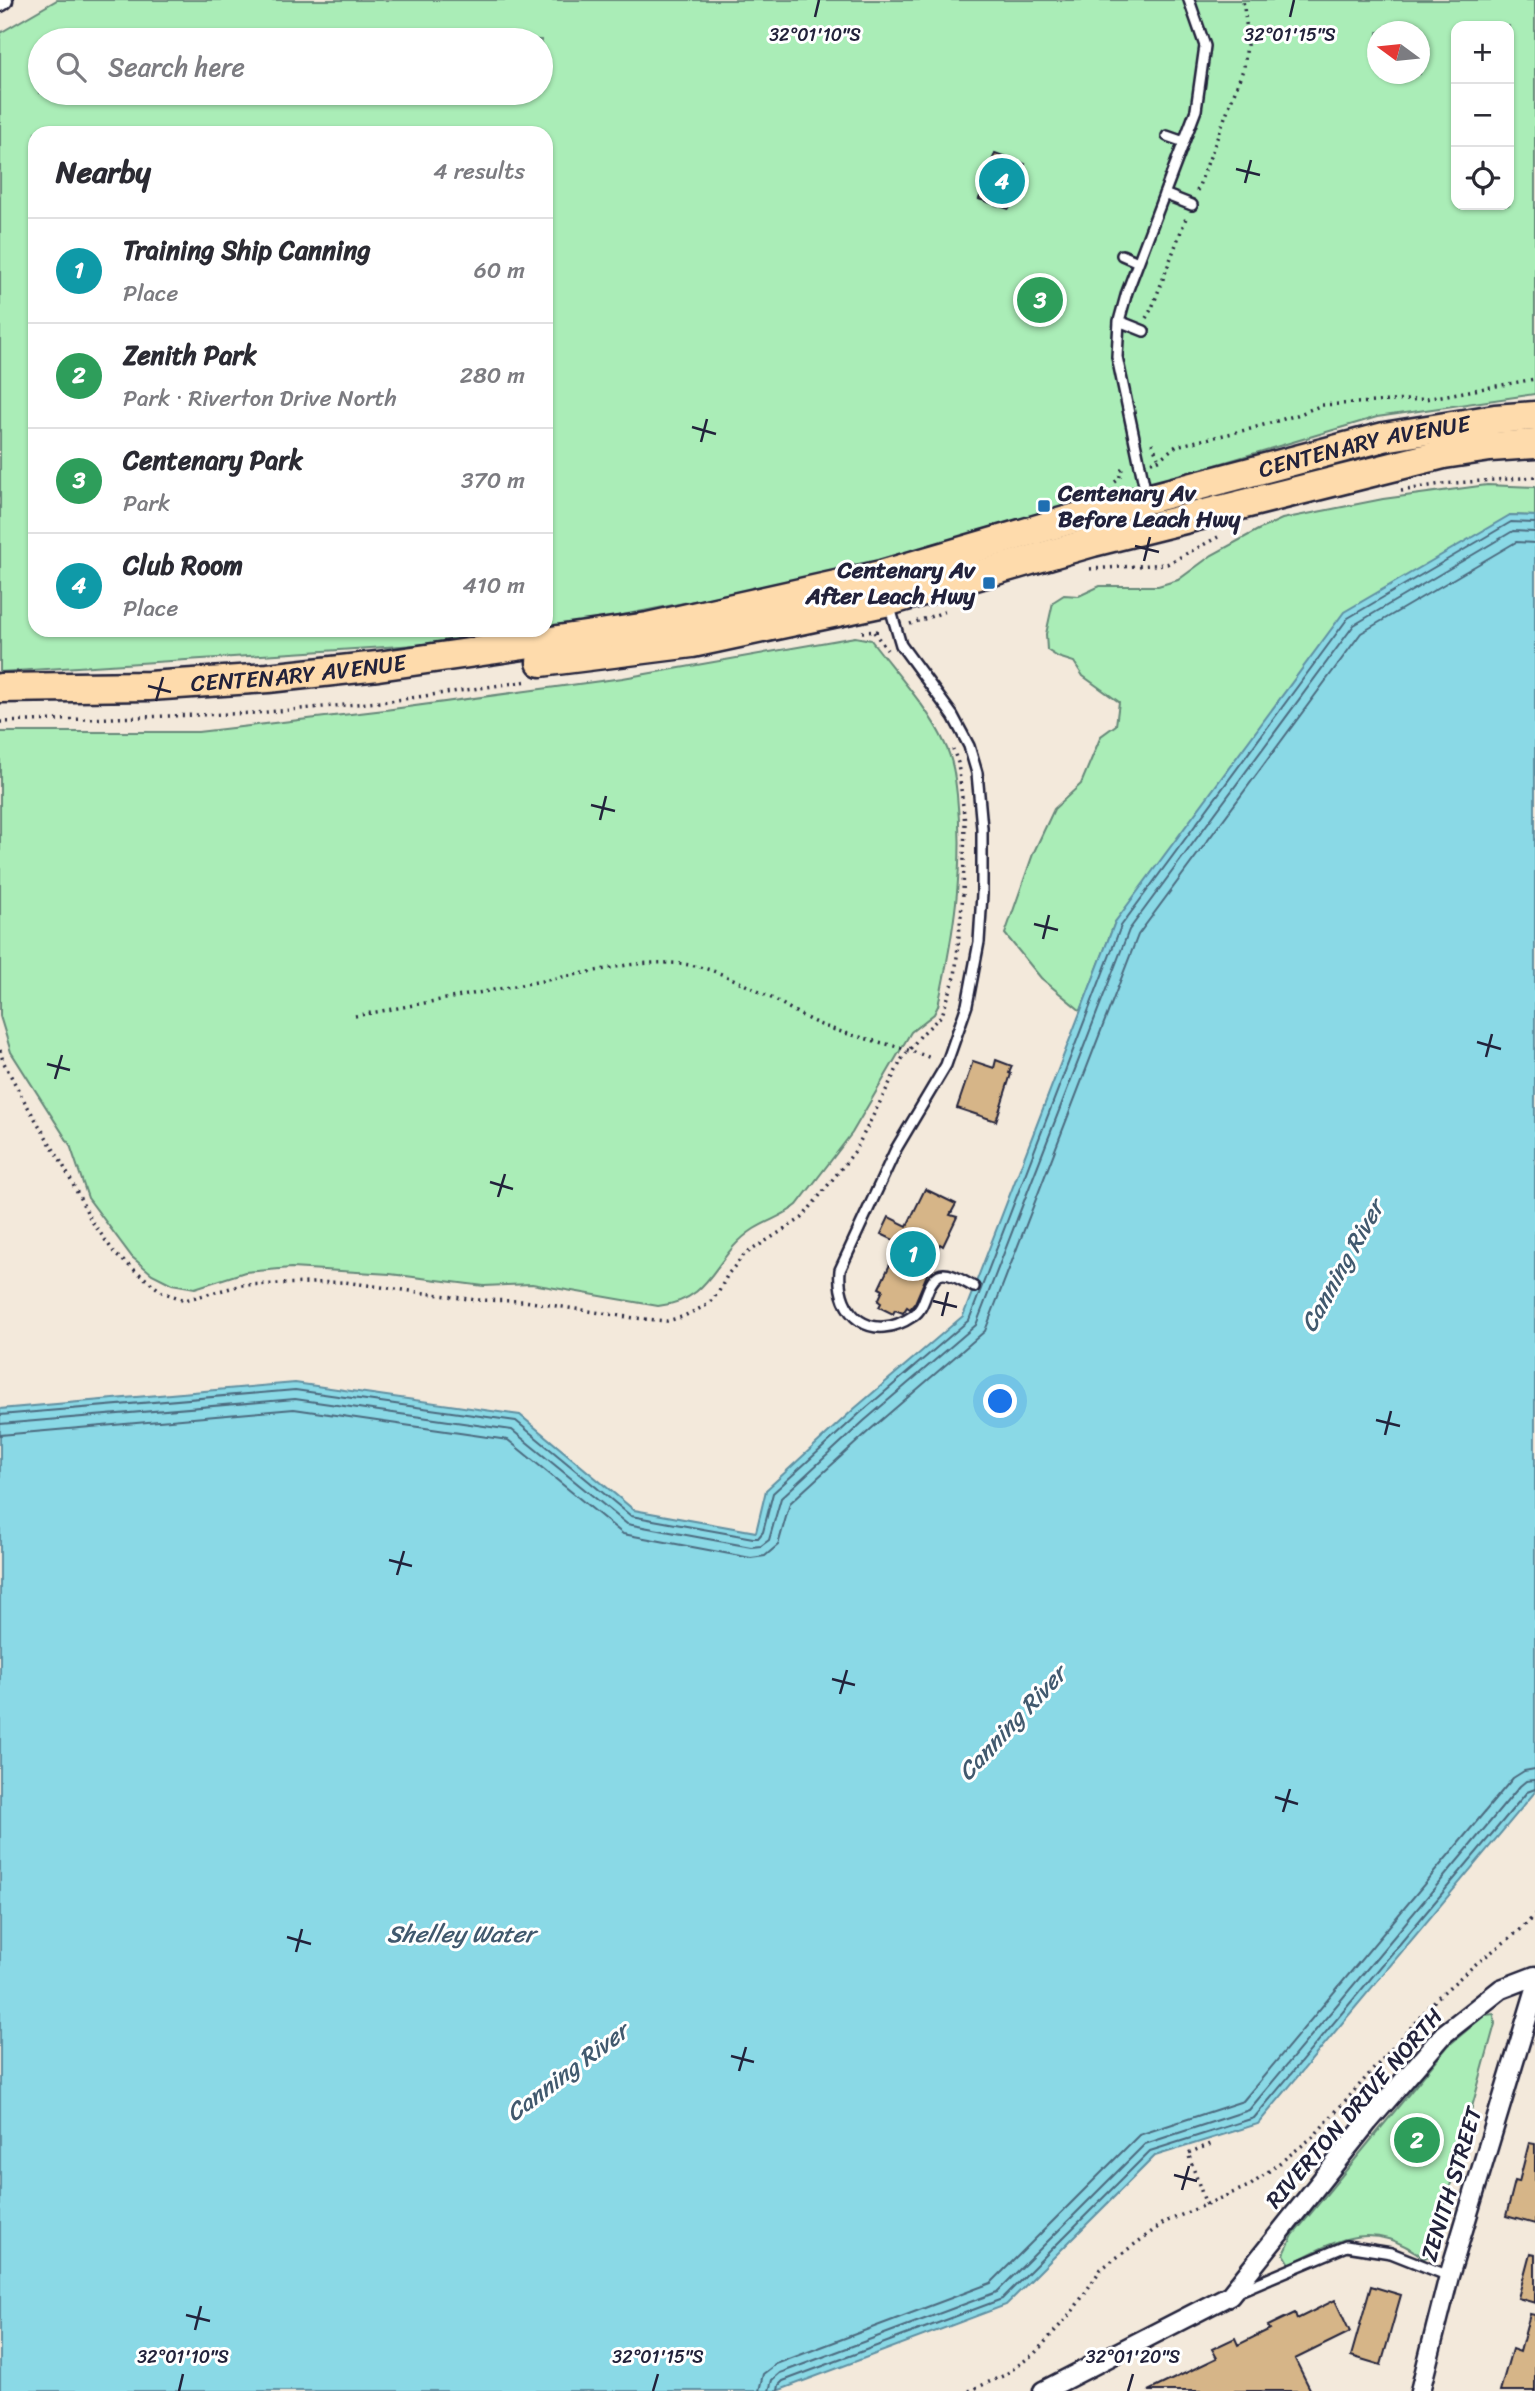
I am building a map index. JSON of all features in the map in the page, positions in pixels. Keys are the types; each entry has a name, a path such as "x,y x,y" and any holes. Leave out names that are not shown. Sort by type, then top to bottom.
{"main road":[{"name":"CENTENARY AVENUE","path":"0,706 179,703 345,689 692,643 885,588 1147,499 1384,437 1495,419 1535,416"},
{"name":"CENTENARY AVENUE","path":"0,688 162,685 268,678 378,666 648,627 885,588 1093,542 1433,457 1490,447 1535,444"}],"street":[{"name":"RIVERTON DRIVE NORTH","path":"1043,2391 1230,2295 1368,2122 1444,2034 1501,1989 1535,1976"},
{"name":"ZENITH STREET","path":"1420,2391 1448,2276 1535,1992"}],"lane":[{"path":"1147,499 1117,357 1119,321 1138,262 1196,110 1205,46 1189,0"},
{"path":"1167,136 1184,142"},
{"path":"1164,194 1192,204"},
{"path":"1122,256 1138,262"},
{"path":"1119,321 1142,330"},
{"path":"885,588 901,645 953,716 969,746 977,773 982,828 979,942 967,1005 946,1065 896,1149 840,1270 839,1283 842,1296 855,1317 865,1326 880,1329 915,1315 939,1275 946,1273 974,1287"},
{"name":"RIVERTON DRIVE NORTH","path":"1230,2295 1346,2246 1391,2253 1448,2276"}],"path":[{"path":"1142,330 1244,67 1248,38 1243,0"},
{"path":"1112,484 1119,479 1122,469 1158,460 1177,446 1250,429 1322,405 1425,399 1535,379"},
{"path":"1150,438 1158,457"},
{"path":"874,632 886,650"},
{"path":"0,1050 22,1097 63,1165 91,1220 116,1255 162,1292 185,1300 242,1285 345,1282 476,1300 523,1301 634,1318 667,1321 682,1317 707,1305 718,1293 728,1273 744,1255 802,1218 855,1150 880,1099 909,1050 943,1015 955,977 963,894 964,823 958,763 951,744"},
{"path":"355,1016 658,961 694,964 724,973 820,1025 909,1050 946,1065"},
{"path":"969,2391 1005,2375 1035,2353 1072,2312 1101,2269 1165,2222 1251,2185 1313,2137 1438,1997 1535,1915"},
{"path":"1206,2204 1188,2152 1211,2144"}],"green space":[{"path":"57,0 1535,0 1535,394 1377,417 878,565 553,629 553,126 28,126 28,637 509,637 0,672 0,33"},
{"path":"1487,485 1535,487 1535,516 1510,515 1115,922 1081,1011 1041,978 1005,934 1033,854 1054,809 1081,784 1101,736 1116,725 1119,702 1083,676 1074,662 1047,650 1046,634 1053,602 1064,595 1079,596 1100,586 1158,586 1178,580 1212,555 1282,519 1383,499"},
{"path":"855,637 871,640 920,703 948,750 954,775 959,822 956,901 938,1006 934,1014 911,1032 852,1133 797,1205 740,1240 712,1275 691,1295 677,1302 658,1306 532,1284 484,1286 390,1274 291,1268 245,1272 195,1288 172,1284 152,1274 132,1257 88,1198 70,1145 11,1052 0,1016 0,732 198,732 623,678"},
{"path":"1494,2014 1495,2024 1431,2255 1424,2258 1405,2246 1372,2236 1342,2240 1290,2264 1284,2254 1293,2235 1448,2046 1485,2015"}],"water":[{"name":"Shelley Water","path":"1510,515 1535,516 1535,1792 1258,2124 1155,2156 1006,2305 777,2391 0,2391 0,1409 295,1383 520,1415 634,1510 756,1532 766,1490 854,1409 963,1316 1115,922 1344,612"}],"building":[{"path":"995,153 1025,164 1009,209 979,199"},
{"path":"996,1060 1012,1066 996,1121 957,1108 973,1061 994,1068"},
{"path":"925,1189 956,1204 950,1215 957,1217 943,1246 940,1244 915,1303 903,1313 895,1310 893,1314 879,1307 881,1303 878,1301 883,1290 879,1288 900,1243 881,1234 889,1217 907,1226"},
{"path":"1529,2143 1535,2144 1535,2224 1506,2216 1515,2181 1519,2182"},
{"path":"1530,2253 1535,2254 1535,2303 1518,2298"},
{"path":"1371,2286 1401,2295 1381,2365 1351,2356"},
{"path":"1335,2300 1350,2332 1295,2359 1311,2391 1148,2391 1217,2358 1212,2349 1235,2338 1238,2345 1295,2313 1297,2319"},
{"path":"1530,2314 1535,2315 1535,2391 1500,2391 1512,2349 1520,2352"}],"place":[{"name":"Club Room","path":"1002,181"},
{"name":"Centenary Park","path":"1040,300"},
{"name":"Centenary Av Before Leach Hwy","path":"1044,506"},
{"name":"Centenary Av After Leach Hwy","path":"989,583"},
{"name":"Training Ship Canning","path":"913,1254"},
{"name":"Zenith Park","path":"1417,2140"}],"water label":[{"name":"Canning River","path":"1342,1266"},
{"name":"Canning River","path":"1012,1723"},
{"name":"Canning River","path":"567,2072"}]}
